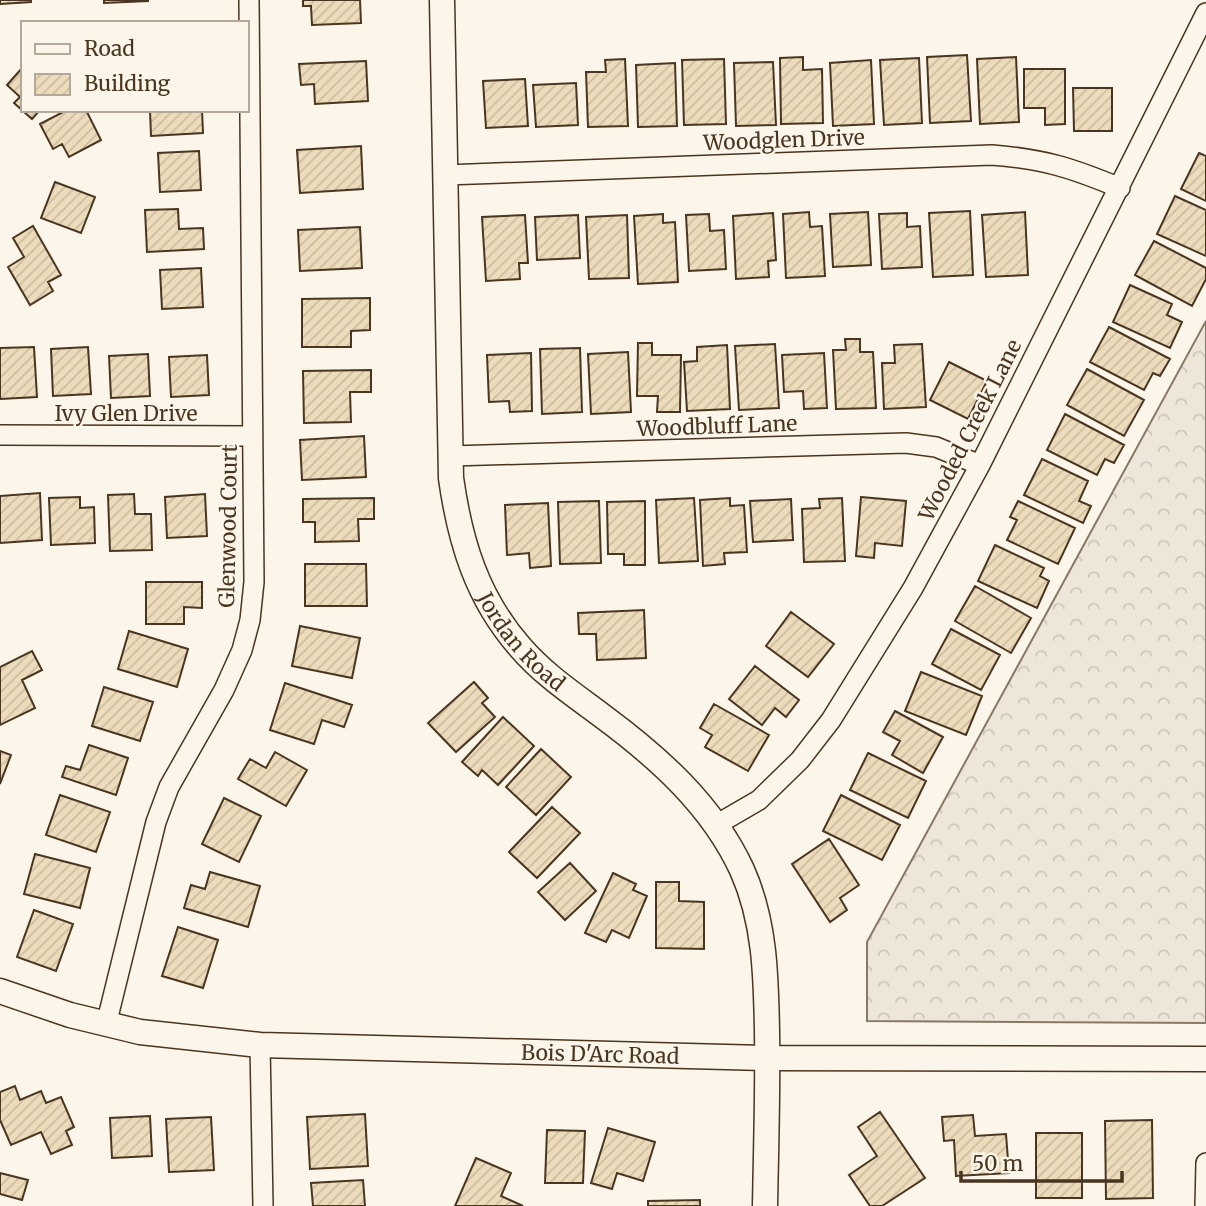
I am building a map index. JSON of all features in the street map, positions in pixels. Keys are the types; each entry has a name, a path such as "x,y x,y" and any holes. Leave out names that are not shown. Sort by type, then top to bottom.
{"street":[{"name":"Glenwood Court","path":"106,1024 156,822 169,787 224,690 242,650 250,620 254,582 249,0"},
{"name":"Jordan Road","path":"442,0 451,478 457,520 472,571 496,615 520,648 554,680 632,738 684,784 716,825 743,873 752,895 762,937 767,1058 765,1206"},
{"name":"Wooded Creek Lane","path":"716,825 759,800 800,761 831,720 913,589 1120,188 1206,13"},
{"name":"Woodglen Drive","path":"445,175 992,155 1033,158 1072,168 1120,188"},
{"name":"Ivy Glen Drive","path":"0,435 253,436"},
{"name":"Woodbluff Lane","path":"451,456 906,443 936,447 979,464"},
{"name":"Bois D'Arc Road","path":"0,991 106,1024 176,1038 260,1045 767,1058 1206,1059"},
{"path":"260,1045 263,1206"},
{"path":"1205,1206 1206,1163"}],"green space":[{"path":"1206,321 1206,1023 867,1021 867,942"}],"building":[{"path":"0,0 31,0 31,2 0,4"},
{"path":"104,0 148,0 148,1 104,3"},
{"path":"303,0 360,0 361,23 312,25 311,6 303,6"},
{"path":"967,55 971,121 930,123 927,57"},
{"path":"803,57 803,70 822,69 823,123 781,124 780,58"},
{"path":"1016,57 1019,122 980,124 977,59"},
{"path":"919,58 922,123 884,125 880,60"},
{"path":"625,59 628,126 588,127 586,72 606,72 605,60"},
{"path":"724,59 726,124 684,125 682,60"},
{"path":"871,60 874,124 833,126 830,63"},
{"path":"366,61 368,101 315,104 314,84 301,85 299,64"},
{"path":"773,62 776,125 736,126 734,63"},
{"path":"675,63 677,126 638,127 636,65"},
{"path":"21,69 21,109 14,103 20,97 7,85"},
{"path":"1024,69 1065,69 1065,124 1045,125 1045,108 1024,108"},
{"path":"525,79 528,126 486,128 483,81"},
{"path":"576,83 578,125 536,127 533,85"},
{"path":"1073,88 1112,88 1112,131 1074,131"},
{"path":"24,112 38,112 32,119"},
{"path":"63,112 87,112 101,140 69,157 62,144 53,149 40,124"},
{"path":"150,112 202,112 203,133 151,136"},
{"path":"361,146 363,189 300,193 297,150"},
{"path":"199,151 201,190 160,192 158,153"},
{"path":"1199,153 1206,156 1206,201 1181,189"},
{"path":"55,182 95,197 81,233 41,218"},
{"path":"1175,196 1206,210 1206,256 1157,234"},
{"path":"178,209 179,229 203,228 204,249 147,252 145,210"},
{"path":"970,211 973,275 933,277 929,213"},
{"path":"809,212 810,227 822,226 825,276 786,278 783,214"},
{"path":"868,212 871,265 833,267 830,214"},
{"path":"1025,212 1028,275 986,277 982,215"},
{"path":"773,213 776,260 768,261 769,277 736,279 733,216"},
{"path":"907,213 907,227 920,226 922,267 882,269 879,214"},
{"path":"663,214 663,223 675,222 678,282 638,284 634,216"},
{"path":"709,214 710,231 724,230 726,269 689,271 686,215"},
{"path":"525,215 528,263 519,263 520,279 486,281 482,217"},
{"path":"578,215 580,258 537,260 535,217"},
{"path":"627,215 629,278 589,279 586,217"},
{"path":"33,226 61,275 48,282 53,291 30,305 8,267 24,257 13,238"},
{"path":"360,227 362,268 300,271 298,230"},
{"path":"1154,241 1206,268 1206,279 1192,306 1135,275"},
{"path":"201,268 203,307 162,309 160,270"},
{"path":"1130,285 1172,304 1167,315 1182,322 1170,348 1113,322"},
{"path":"370,298 370,330 351,331 351,347 302,347 302,299"},
{"path":"1109,327 1170,359 1160,376 1153,373 1144,390 1090,362"},
{"path":"845,339 860,339 860,352 873,352 876,408 836,409 833,350 846,350"},
{"path":"638,343 652,343 652,355 681,355 680,412 657,412 658,396 637,396"},
{"path":"775,344 779,408 739,410 735,346"},
{"path":"922,344 926,407 884,409 882,363 895,363 894,345"},
{"path":"727,345 730,409 687,411 684,362 697,361 697,347"},
{"path":"34,347 37,397 0,399 0,348"},
{"path":"88,347 91,394 53,396 51,349"},
{"path":"580,348 582,412 542,414 540,349"},
{"path":"628,352 631,412 591,414 588,354"},
{"path":"531,353 532,411 510,412 509,401 489,402 487,355"},
{"path":"824,353 827,408 804,409 803,391 784,392 782,355"},
{"path":"148,354 150,396 111,398 109,356"},
{"path":"207,355 209,395 171,397 169,357"},
{"path":"949,362 987,381 968,419 930,400"},
{"path":"1087,369 1144,400 1124,436 1067,405"},
{"path":"371,370 371,392 350,392 351,422 304,423 303,371"},
{"path":"1065,414 1124,445 1114,463 1105,459 1097,475 1047,450"},
{"path":"364,436 366,477 302,480 300,440"},
{"path":"1042,459 1088,481 1079,501 1091,506 1083,523 1024,495"},
{"path":"40,493 42,540 0,543 0,496"},
{"path":"134,494 135,514 151,514 152,550 110,551 108,495"},
{"path":"205,494 207,536 167,538 165,497"},
{"path":"80,497 80,508 94,507 95,543 51,545 49,498"},
{"path":"861,497 906,501 902,546 875,543 874,558 856,556"},
{"path":"374,498 374,519 358,519 359,541 315,542 315,522 303,522 303,499"},
{"path":"694,498 698,561 659,563 656,500"},
{"path":"730,498 730,506 744,505 747,552 724,553 725,564 703,566 700,500"},
{"path":"842,498 845,561 804,562 802,509 820,508 819,499"},
{"path":"791,499 793,540 753,542 750,501"},
{"path":"599,501 601,563 560,564 558,502"},
{"path":"645,501 645,565 624,565 624,554 608,554 607,502"},
{"path":"1018,501 1075,528 1058,564 1007,540 1017,520 1010,517"},
{"path":"548,503 551,566 530,568 529,553 507,555 505,505"},
{"path":"995,545 1044,568 1040,576 1049,581 1037,608 978,581"},
{"path":"305,564 366,564 367,606 305,606"},
{"path":"146,582 202,582 202,608 184,607 184,624 146,624"},
{"path":"975,586 1031,618 1011,653 955,621"},
{"path":"644,610 646,658 597,660 596,634 579,634 578,613"},
{"path":"791,612 834,644 808,677 766,646"},
{"path":"300,626 360,638 352,678 292,666"},
{"path":"951,629 1000,655 981,690 932,664"},
{"path":"129,631 188,649 177,687 118,669"},
{"path":"32,651 42,670 22,680 35,708 0,725 0,667"},
{"path":"755,666 799,700 786,717 775,708 762,725 729,699"},
{"path":"921,672 982,696 966,735 905,711"},
{"path":"474,682 488,698 482,703 495,717 456,752 428,723"},
{"path":"285,683 352,705 344,727 322,720 314,744 270,730"},
{"path":"104,687 153,702 140,741 92,726"},
{"path":"714,704 769,735 748,771 705,747 712,735 700,728"},
{"path":"895,711 943,737 923,773 892,755 900,741 883,732"},
{"path":"503,717 534,746 498,785 482,770 478,776 462,762"},
{"path":"89,745 128,758 116,795 62,777 66,766 80,770"},
{"path":"541,749 571,777 536,815 506,787"},
{"path":"0,751 11,755 0,784"},
{"path":"275,752 307,770 286,806 238,779 250,759 266,768"},
{"path":"868,753 926,781 908,818 850,790"},
{"path":"60,795 110,812 96,852 46,835"},
{"path":"841,795 900,825 882,860 823,831"},
{"path":"224,798 261,816 239,862 202,844"},
{"path":"552,807 580,833 537,878 509,852"},
{"path":"829,839 859,885 840,898 847,910 830,922 792,864"},
{"path":"35,854 90,868 80,908 24,894"},
{"path":"570,863 596,891 565,920 538,892"},
{"path":"210,872 260,886 248,927 184,908 191,885 205,889"},
{"path":"613,873 636,884 633,890 647,896 629,938 612,930 606,942 585,933"},
{"path":"656,882 679,882 679,901 704,902 704,949 656,948"},
{"path":"34,910 73,924 56,971 17,957"},
{"path":"178,927 218,940 203,988 162,976"},
{"path":"15,1086 20,1100 41,1091 46,1103 61,1097 74,1127 66,1131 72,1145 51,1154 41,1132 11,1145 0,1120 0,1092"},
{"path":"880,1112 925,1178 882,1206 870,1206 849,1175 877,1156 858,1127"},
{"path":"365,1114 368,1166 310,1169 307,1117"},
{"path":"973,1115 975,1136 1006,1134 1009,1173 956,1176 954,1140 944,1141 942,1117"},
{"path":"150,1116 152,1156 112,1158 110,1118"},
{"path":"211,1117 214,1170 169,1172 166,1119"},
{"path":"1152,1120 1153,1198 1106,1199 1105,1121"},
{"path":"608,1128 655,1142 643,1181 617,1173 612,1189 591,1183"},
{"path":"547,1130 585,1131 583,1183 545,1183"},
{"path":"1036,1133 1082,1133 1082,1198 1036,1198"},
{"path":"476,1158 511,1173 501,1196 523,1206 455,1206"},
{"path":"0,1173 28,1180 22,1200 0,1194"},
{"path":"363,1180 365,1206 313,1206 311,1183"},
{"path":"700,1200 700,1206 648,1206 648,1201"}]}
